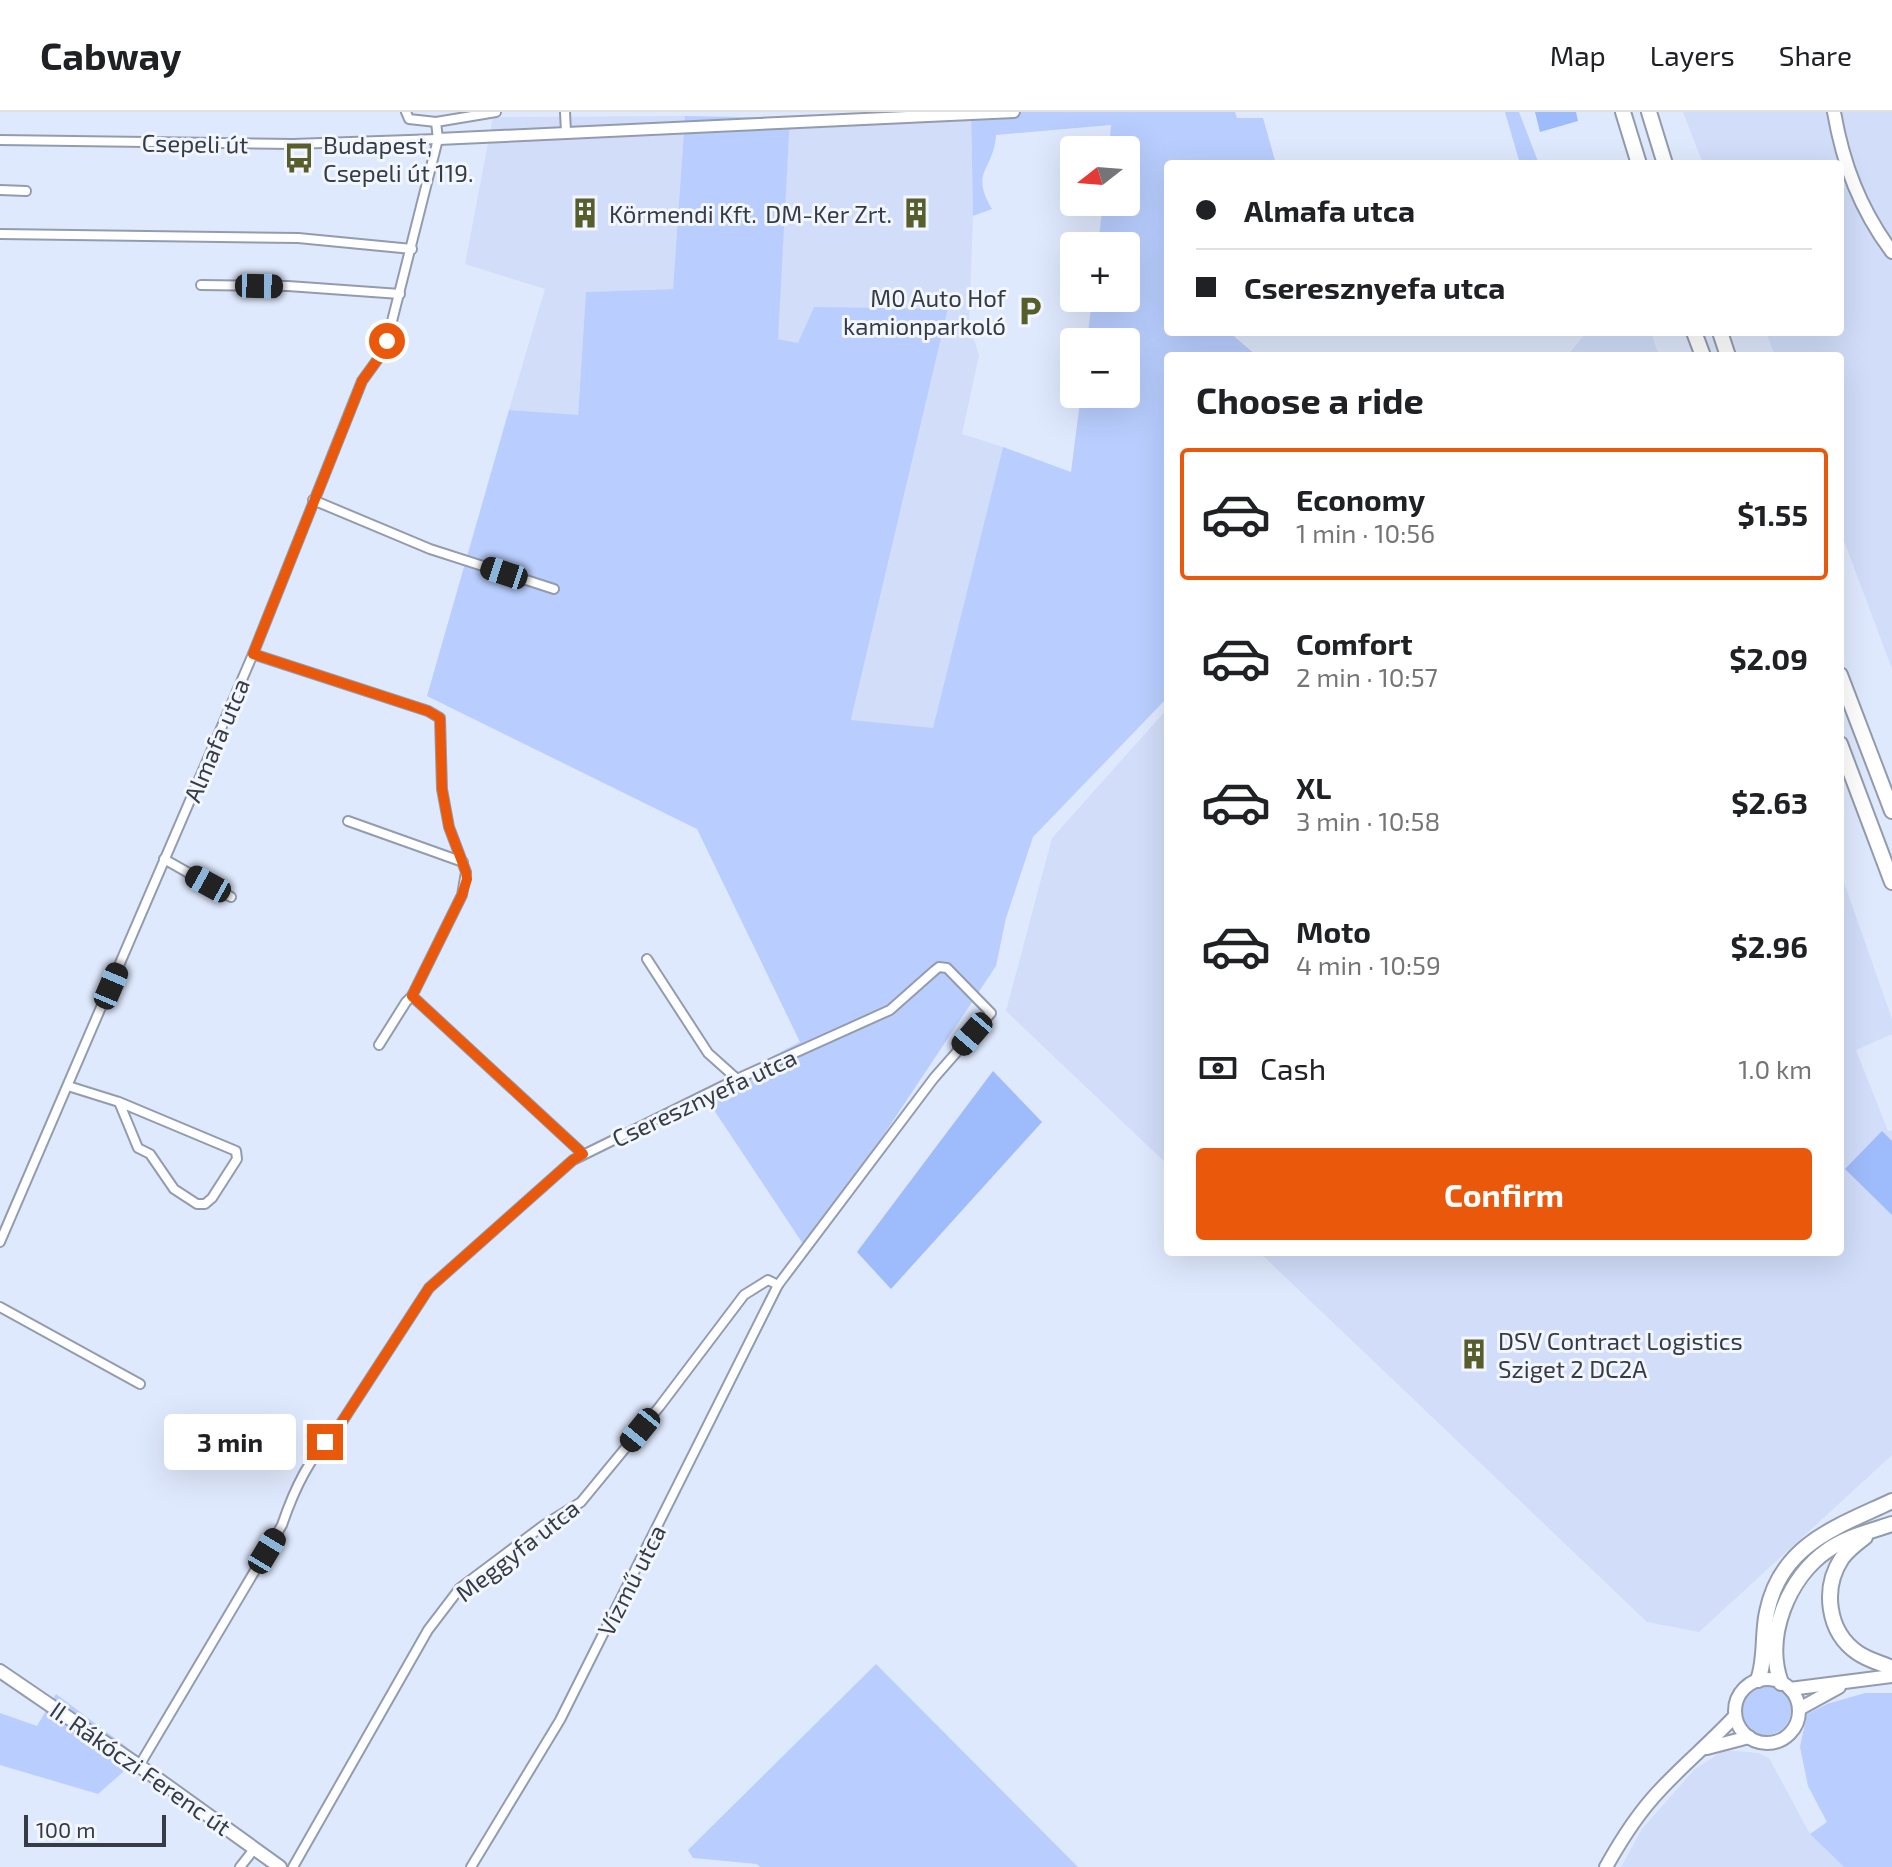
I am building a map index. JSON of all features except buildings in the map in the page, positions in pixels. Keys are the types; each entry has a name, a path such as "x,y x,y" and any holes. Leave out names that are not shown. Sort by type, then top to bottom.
{"highway":[{"path":"1623,112 1638,160"},
{"path":"1649,112 1664,160"},
{"path":"1844,685 1892,811"},
{"path":"1844,755 1892,882"},
{"path":"1758,1680 1766,1612 1773,1589 1784,1569 1818,1536 1892,1501"},
{"path":"1786,1686 1776,1668 1777,1648 1784,1606 1792,1588 1804,1571 1830,1548 1892,1524"},
{"path":"1871,1531 1843,1556 1831,1584 1830,1607 1834,1622 1849,1645 1859,1654 1892,1668"}],"main road":[{"path":"1834,112 1852,184 1892,252"},
{"name":"II. Rákóczi Ferenc út","path":"0,1671 280,1867"},
{"path":"1606,1867 1658,1792 1735,1716 1739,1695 1747,1686 1758,1680 1770,1679 1786,1686 1849,1683 1892,1676"},
{"path":"1735,1716 1740,1728 1749,1737 1768,1743 1779,1741 1794,1727 1799,1709 1849,1683"},
{"path":"1786,1686 1799,1709"},
{"path":"1704,1749 1749,1737"}],"street":[{"path":"406,112 409,119 436,122 496,112"},
{"path":"565,112 566,132"},
{"path":"436,122 438,139 1014,112"},
{"name":"Csepeli út","path":"0,140 293,144 438,139"},
{"name":"Almafa utca","path":"0,1242 253,654 362,381 383,352 438,139"},
{"path":"0,190 26,191"},
{"path":"0,234 298,238 412,249"},
{"path":"201,285 288,286 400,294"},
{"path":"313,500 430,549 554,589"},
{"path":"253,654 428,711 440,718 444,809 467,879 412,996 379,1045"},
{"path":"348,821 463,862"},
{"path":"164,859 231,897"},
{"path":"647,959 708,1053 737,1079"},
{"name":"Cseresznyefa utca","path":"139,1766 282,1525 296,1484 338,1428 429,1288 573,1160 737,1079 890,1010 934,971 943,967 955,974 991,1013 934,1078 778,1285"},
{"path":"412,996 583,1154"},
{"path":"68,1086 119,1102 236,1151 237,1159 212,1198 205,1204 197,1204 174,1189 150,1154 138,1148 119,1102"},
{"name":"Meggyfa utca","path":"293,1867 428,1630 460,1588 544,1525 581,1502 660,1406 744,1295 768,1280 778,1285"},
{"name":"Vízmű utca","path":"471,1867 560,1720 778,1285"},
{"path":"0,1307 140,1384"},
{"path":"240,1867 255,1848"}],"shaded area":[{"path":"888,112 971,112 973,216 969,325 979,355 962,434 1003,447 933,729 851,721 948,310 798,343 777,339 790,118"},
{"path":"971,112 1235,112 1237,118 1263,118 1275,160 1164,160 1164,336 1234,336 1252,352 1164,352 1164,701 1033,837 1006,918 996,966 807,1250 702,1092 800,1042 697,829 427,696 509,410 578,415 586,292 673,289 685,116 790,118 778,339 798,343 814,307 948,309 851,720 933,728 1003,447 1071,472 1079,408 1140,408 1140,328 1089,328 1090,312 1140,312 1140,232 1100,232 1101,216 1140,216 1140,136 1110,136 1111,125 996,135 983,178 985,196 992,209 973,216"},
{"path":"1505,112 1519,112 1537,160 1519,160"},
{"path":"1535,112 1576,112 1578,121 1540,132"},
{"path":"1683,112 1892,112 1892,669 1844,541 1844,352 1774,352 1768,336 1844,336 1844,160 1701,160"},
{"path":"685,116 673,289 586,292 578,416 509,410 545,289 465,264 493,117"},
{"path":"1584,336 1652,336 1658,352 1570,352"},
{"path":"1164,712 1164,1161 1006,1011 1052,838"},
{"path":"1844,882 1892,1019 1892,1034 1856,1050 1888,1131 1892,1130 1892,1455 1699,1632 1647,1622 1263,1256 1844,1256"},
{"path":"993,1071 1042,1122 891,1289 857,1252"},
{"path":"1882,1131 1892,1141 1892,1215 1845,1169"},
{"path":"876,1664 1078,1867 760,1867 757,1864 693,1858 688,1850"},
{"path":"1756,1686 1776,1686 1790,1700 1790,1720 1776,1734 1756,1734 1742,1720 1742,1700"},
{"path":"1865,1693 1892,1693 1892,1867 1844,1867 1810,1834 1827,1822 1808,1786 1800,1747 1807,1714 1827,1704"},
{"path":"56,1694 140,1757 98,1794 0,1765 0,1713 37,1726"},
{"path":"1724,1750 1758,1753 1769,1758 1810,1834 1844,1867 1621,1867 1642,1829 1694,1770"}],"place":[{"name":"Budapest, Csepeli út 119.","path":"299,158"},
{"name":"Körmendi Kft.","path":"585,213"},
{"name":"DM-Ker Zrt.","path":"916,213"},
{"name":"M0 Auto Hof kamionparkoló","path":"1030,311"},
{"name":"DSV Contract Logistics Sziget 2 DC2A","path":"1474,1354"}],"route":[{"path":"325,1442 338,1428 429,1288 583,1154 412,996 467,879 444,809 440,718 428,711 253,654 362,381 383,352 387,341"}]}
